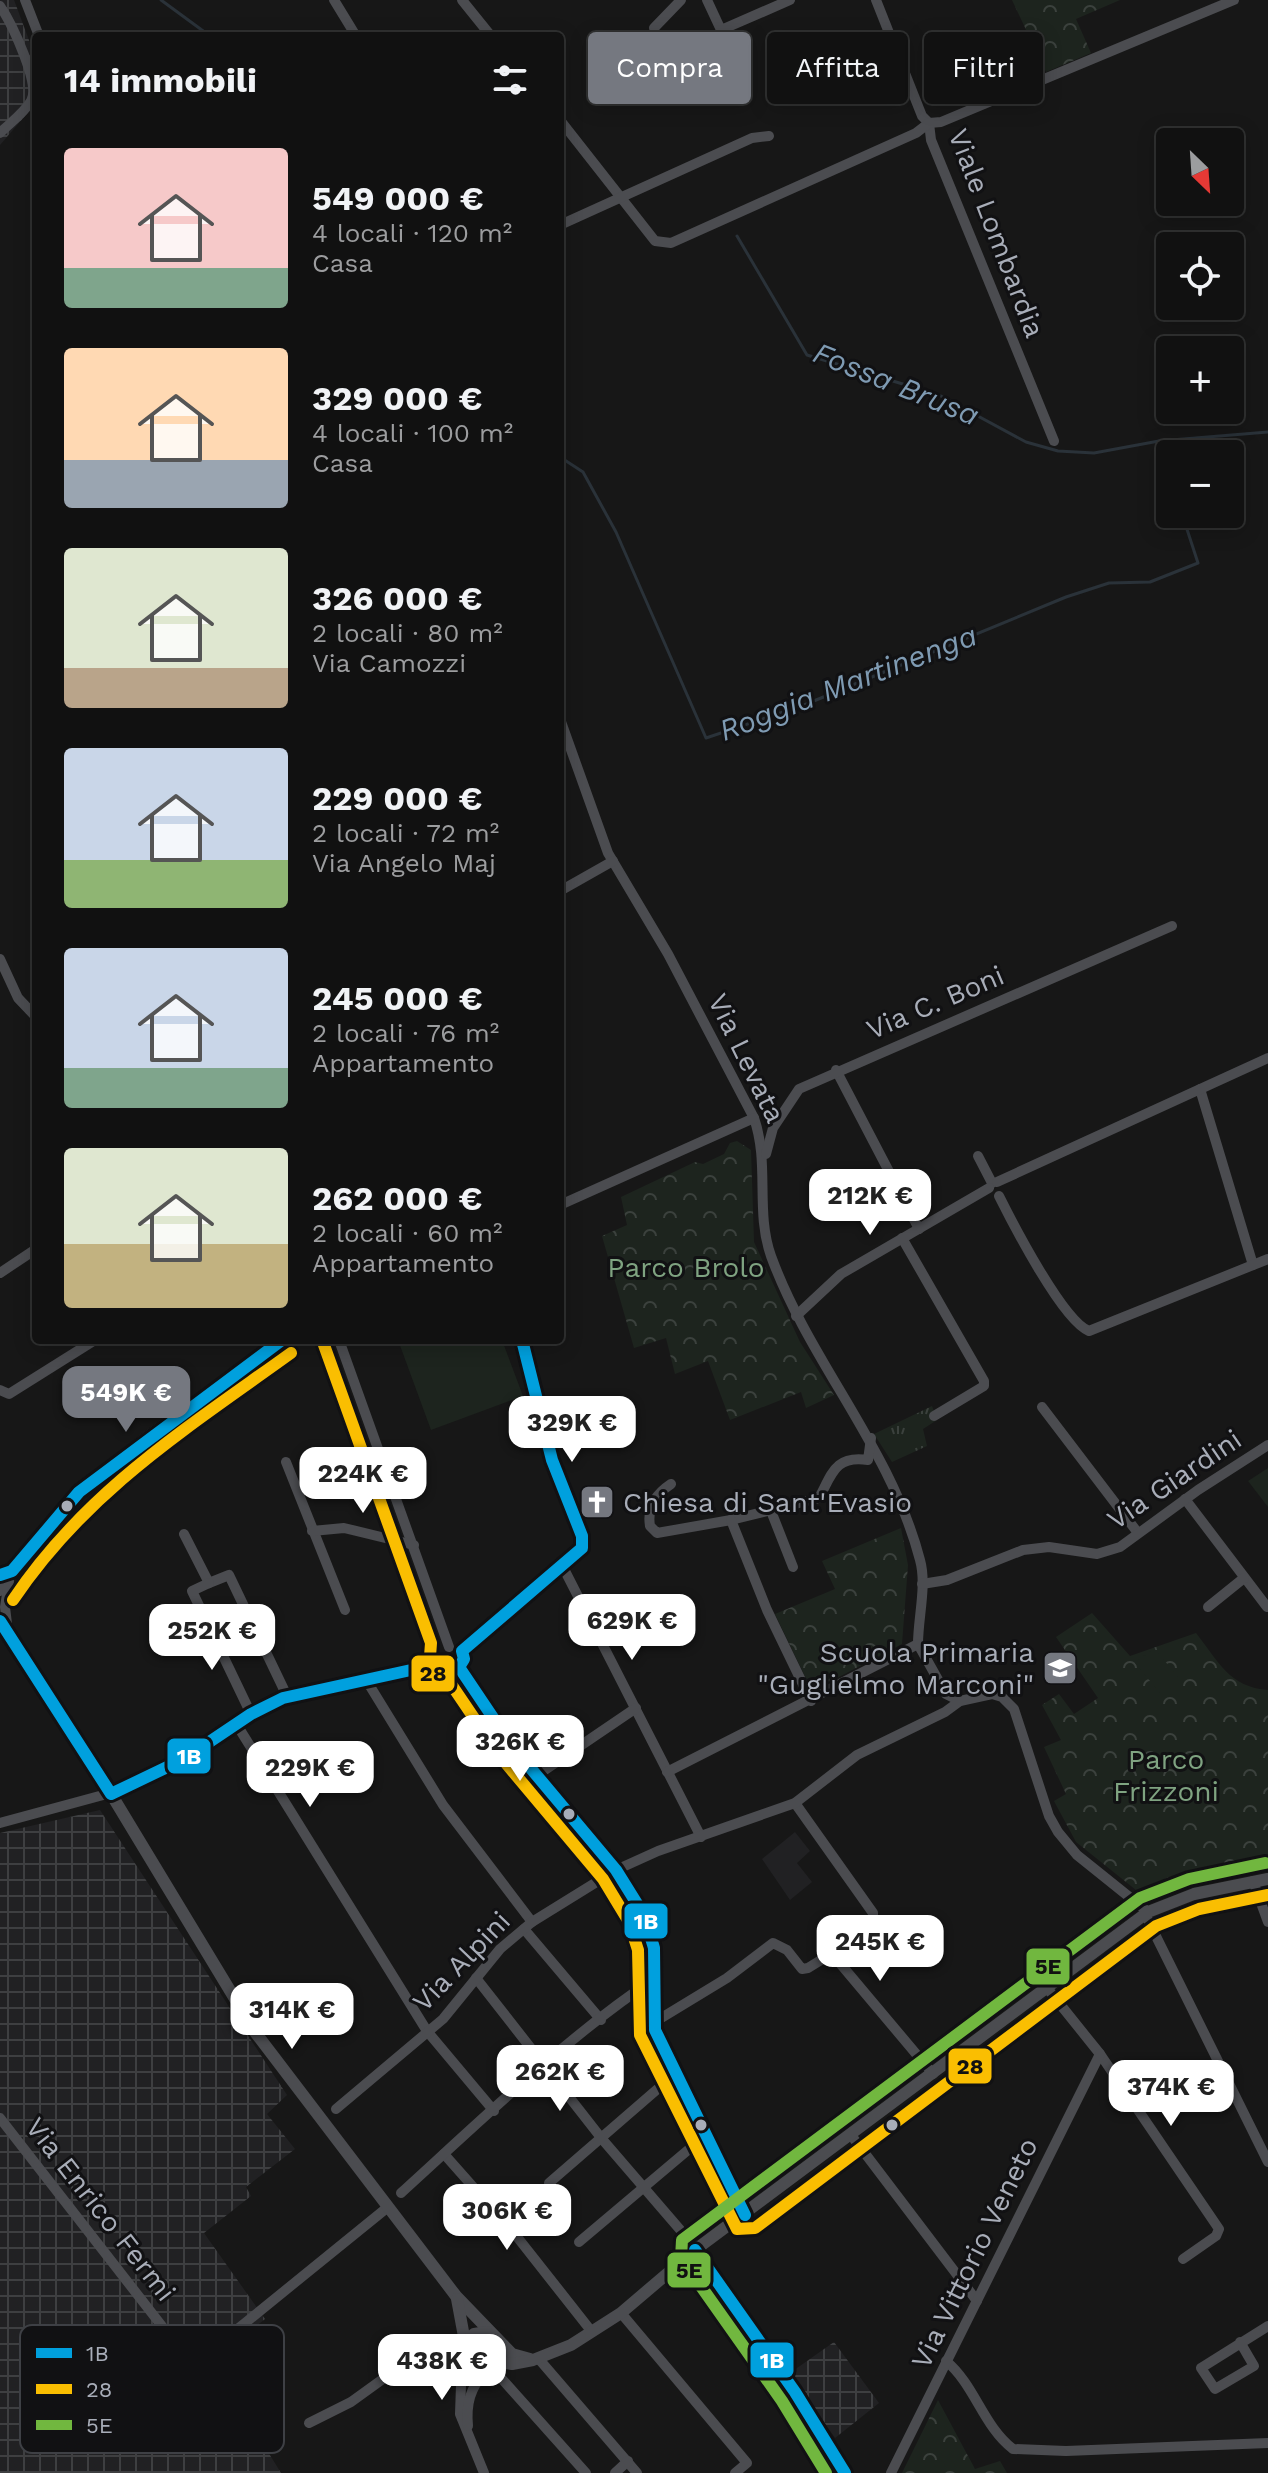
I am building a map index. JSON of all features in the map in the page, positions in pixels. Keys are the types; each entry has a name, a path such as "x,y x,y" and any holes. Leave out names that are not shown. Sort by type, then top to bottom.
{"street":[{"path":"25,0 37,32"},
{"path":"334,0 354,32"},
{"path":"462,0 488,32"},
{"path":"654,28 681,0"},
{"path":"707,0 721,30 790,0"},
{"name":"Viale Lombardia","path":"876,0 922,116 929,123 931,140 1054,441"},
{"path":"564,125 655,241 671,243 916,133 929,123 941,122 1234,0"},
{"path":"0,6 17,41 32,86"},
{"path":"0,133 32,98"},
{"path":"564,223 752,138 769,136"},
{"name":"Via Levata","path":"564,730 613,861 668,954 754,1118 764,1168 765,1236 796,1316 886,1466 921,1561 918,1644"},
{"path":"564,889 613,861"},
{"name":"Via C. Boni","path":"764,1168 769,1139 791,1096 836,1070 1172,926"},
{"path":"0,959 18,998 32,1013"},
{"path":"796,1316 841,1274 902,1238 996,1190 1012,1178 1268,1058"},
{"path":"836,1070 919,1229"},
{"path":"1200,1089 1253,1265"},
{"path":"564,1203 754,1118"},
{"path":"978,1156 1044,1277 1084,1329 1094,1330 1268,1259"},
{"path":"902,1238 984,1381 984,1386 934,1416"},
{"path":"0,1273 32,1252"},
{"path":"0,1390 9,1394 89,1344"},
{"path":"0,1591 12,1571 79,1492 277,1344"},
{"path":"340,1344 449,1647"},
{"path":"462,1651 579,1554 582,1536 552,1460 523,1344"},
{"path":"1042,1407 1138,1533"},
{"path":"868,1460 871,1438"},
{"name":"Via Giardini","path":"922,1584 947,1580 1023,1550 1049,1547 1097,1554 1120,1547 1185,1499 1268,1445"},
{"path":"671,1484 653,1503 649,1514 650,1526 657,1533 731,1520 819,1498 834,1467 843,1460 868,1460 886,1466"},
{"path":"286,1462 345,1610"},
{"path":"1185,1499 1267,1607"},
{"path":"771,1511 793,1567"},
{"path":"731,1520 767,1610 811,1701"},
{"path":"312,1531 344,1528 414,1545"},
{"path":"184,1534 209,1583"},
{"path":"563,1567 701,1837"},
{"path":"0,1575 12,1571"},
{"path":"9,1635 5,1607 12,1571"},
{"path":"251,1714 192,1591 229,1575 287,1696"},
{"path":"1208,1607 1244,1578"},
{"path":"0,1621 111,1794 255,2032 456,2296 487,2332 512,2354 536,2359 637,2473"},
{"path":"667,1772 918,1644 946,1694 960,1701 982,1694 1002,1697 1017,1715 1049,1816 1058,1832 1077,1855 1147,1913 1268,2162"},
{"path":"449,1647 462,1651"},
{"path":"443,1663 442,1654 449,1647"},
{"path":"459,1667 464,1659 462,1651"},
{"path":"0,1823 111,1794 184,1759 251,1714 287,1696 443,1663 450,1668 459,1667"},
{"path":"459,1667 512,1746 616,1870 633,1896 651,1932 653,2023 745,2215"},
{"path":"365,1678 443,1805 528,1925 601,2020"},
{"name":"Via Alpini","path":"336,2109 443,2019 500,1949 528,1925 616,1870 795,1803 857,1755 945,1712 960,1701"},
{"path":"536,1776 636,1708"},
{"path":"237,1725 427,2031 494,2111"},
{"path":"653,2023 727,1978 773,1943 790,1954 802,1969 833,1955 873,1928 873,1913 866,1908 795,1803"},
{"path":"463,2348 470,2368 493,2368 536,2359 592,2332 621,2313 695,2250 1147,1913 1194,1894 1268,1879"},
{"path":"1253,1881 1268,1922"},
{"path":"833,1955 933,2074"},
{"path":"476,1978 602,2139 695,2250 795,2392 845,2473"},
{"path":"401,2193 546,2066 654,1979"},
{"path":"1047,1988 1100,2054 1219,2229 1216,2236 1183,2259"},
{"name":"Via Vittorio Veneto","path":"891,2473 1100,2054"},
{"path":"549,2183 676,2073"},
{"name":"Via Enrico Fermi","path":"0,2118 161,2325"},
{"path":"579,2242 707,2134"},
{"path":"851,2135 977,2301"},
{"path":"444,2154 514,2233 592,2332"},
{"name":"Via Enrico Fermi","path":"243,2325 388,2207"},
{"path":"456,2296 463,2348 460,2414 484,2473"},
{"path":"621,2313 747,2463 735,2473"},
{"path":"1240,2342 1254,2366 1215,2389 1201,2368 1240,2342 1268,2326"},
{"path":"463,2348 474,2334 487,2332"},
{"path":"470,2444 467,2409 472,2388 493,2368 501,2343"},
{"path":"309,2423 351,2402 423,2350 435,2346 463,2348"},
{"path":"946,2361 958,2371 994,2431 1013,2449 1066,2451 1268,2443"},
{"path":"493,2368 586,2473"},
{"path":"615,2473 628,2461"}],"shaded area":[{"path":"0,0 14,0 32,48 32,108 0,145"},
{"path":"100,1810 287,2095 267,2114 295,2149 246,2187 251,2196 204,2233 265,2319 257,2325 20,2325 20,2453 269,2453 281,2473 0,2473 0,1833"},
{"path":"795,1832 810,1851 797,1863 812,1882 790,1900 762,1859"},
{"path":"834,2342 879,2403 835,2438 790,2373"}],"green space":[{"path":"1012,0 1120,0 1076,19 1091,53 1046,72 1043,66 1043,32 1027,32"},
{"name":"Parco Brolo","path":"737,1141 751,1150 754,1242 800,1342 834,1395 806,1408 801,1392 730,1420 708,1361 675,1374 666,1338 634,1348 602,1236 627,1225 621,1197 695,1162 703,1164 724,1154 730,1143"},
{"path":"399,1344 504,1344 523,1396 431,1430"},
{"path":"932,1406 937,1420 923,1429 927,1446 892,1462 874,1434"},
{"path":"1268,1468 1268,1507 1248,1481"},
{"path":"901,1528 908,1565 902,1644 812,1691 775,1614 835,1589 822,1561"},
{"name":"Parco Frizzoni","path":"1092,1613 1130,1656 1196,1633 1234,1678 1255,1688 1268,1690 1268,1866 1146,1898 1076,1842 1054,1801 1066,1794 1044,1747 1061,1740 1042,1705 1059,1694 1074,1714 1098,1698 1056,1637"},
{"path":"1154,1648 1178,1677 1160,1693 1135,1663"},
{"path":"938,2400 975,2469 1000,2461 1007,2473 902,2473"}],"waterway":[{"name":"Roggia Martinenga","path":"161,0 205,32"},
{"name":"Fossa Brusa","path":"737,236 807,355 939,395 1026,442 1058,451 1094,453 1159,441 1268,432"},
{"name":"Roggia Martinenga","path":"564,460 583,472 616,532 706,738 804,705 1066,597 1109,583 1150,582 1198,563 1187,528"}],"transit line":[{"name":"1B","path":"0,1575 12,1571 79,1492 277,1344"},
{"name":"1B","path":"459,1667 464,1659 462,1651 582,1548 582,1536 552,1460 523,1344"},
{"name":"28","path":"324,1345 431,1643 429,1670 442,1682 451,1684 499,1755 603,1879 629,1922 638,1950 640,2035 737,2229 755,2228 1156,1926 1199,1909 1268,1895"},
{"name":"28","path":"13,1600 42,1561 106,1494 177,1435 291,1353"},
{"name":"1B","path":"0,1621 111,1794 184,1759 251,1714 283,1698 443,1663 450,1668 459,1667"},
{"name":"1B","path":"459,1667 512,1746 616,1870 644,1915 654,1948 655,2030 745,2215"},
{"name":"5E","path":"826,2473 782,2401 681,2258 682,2240 1140,1898 1189,1879 1265,1863"},
{"name":"1B","path":"695,2250 795,2392 845,2473"}],"place":[{"name":"Chiesa di Sant'Evasio","path":"597,1502"},
{"name":"Scuola Primaria \"Guglielmo Marconi\"","path":"1060,1668"}]}
